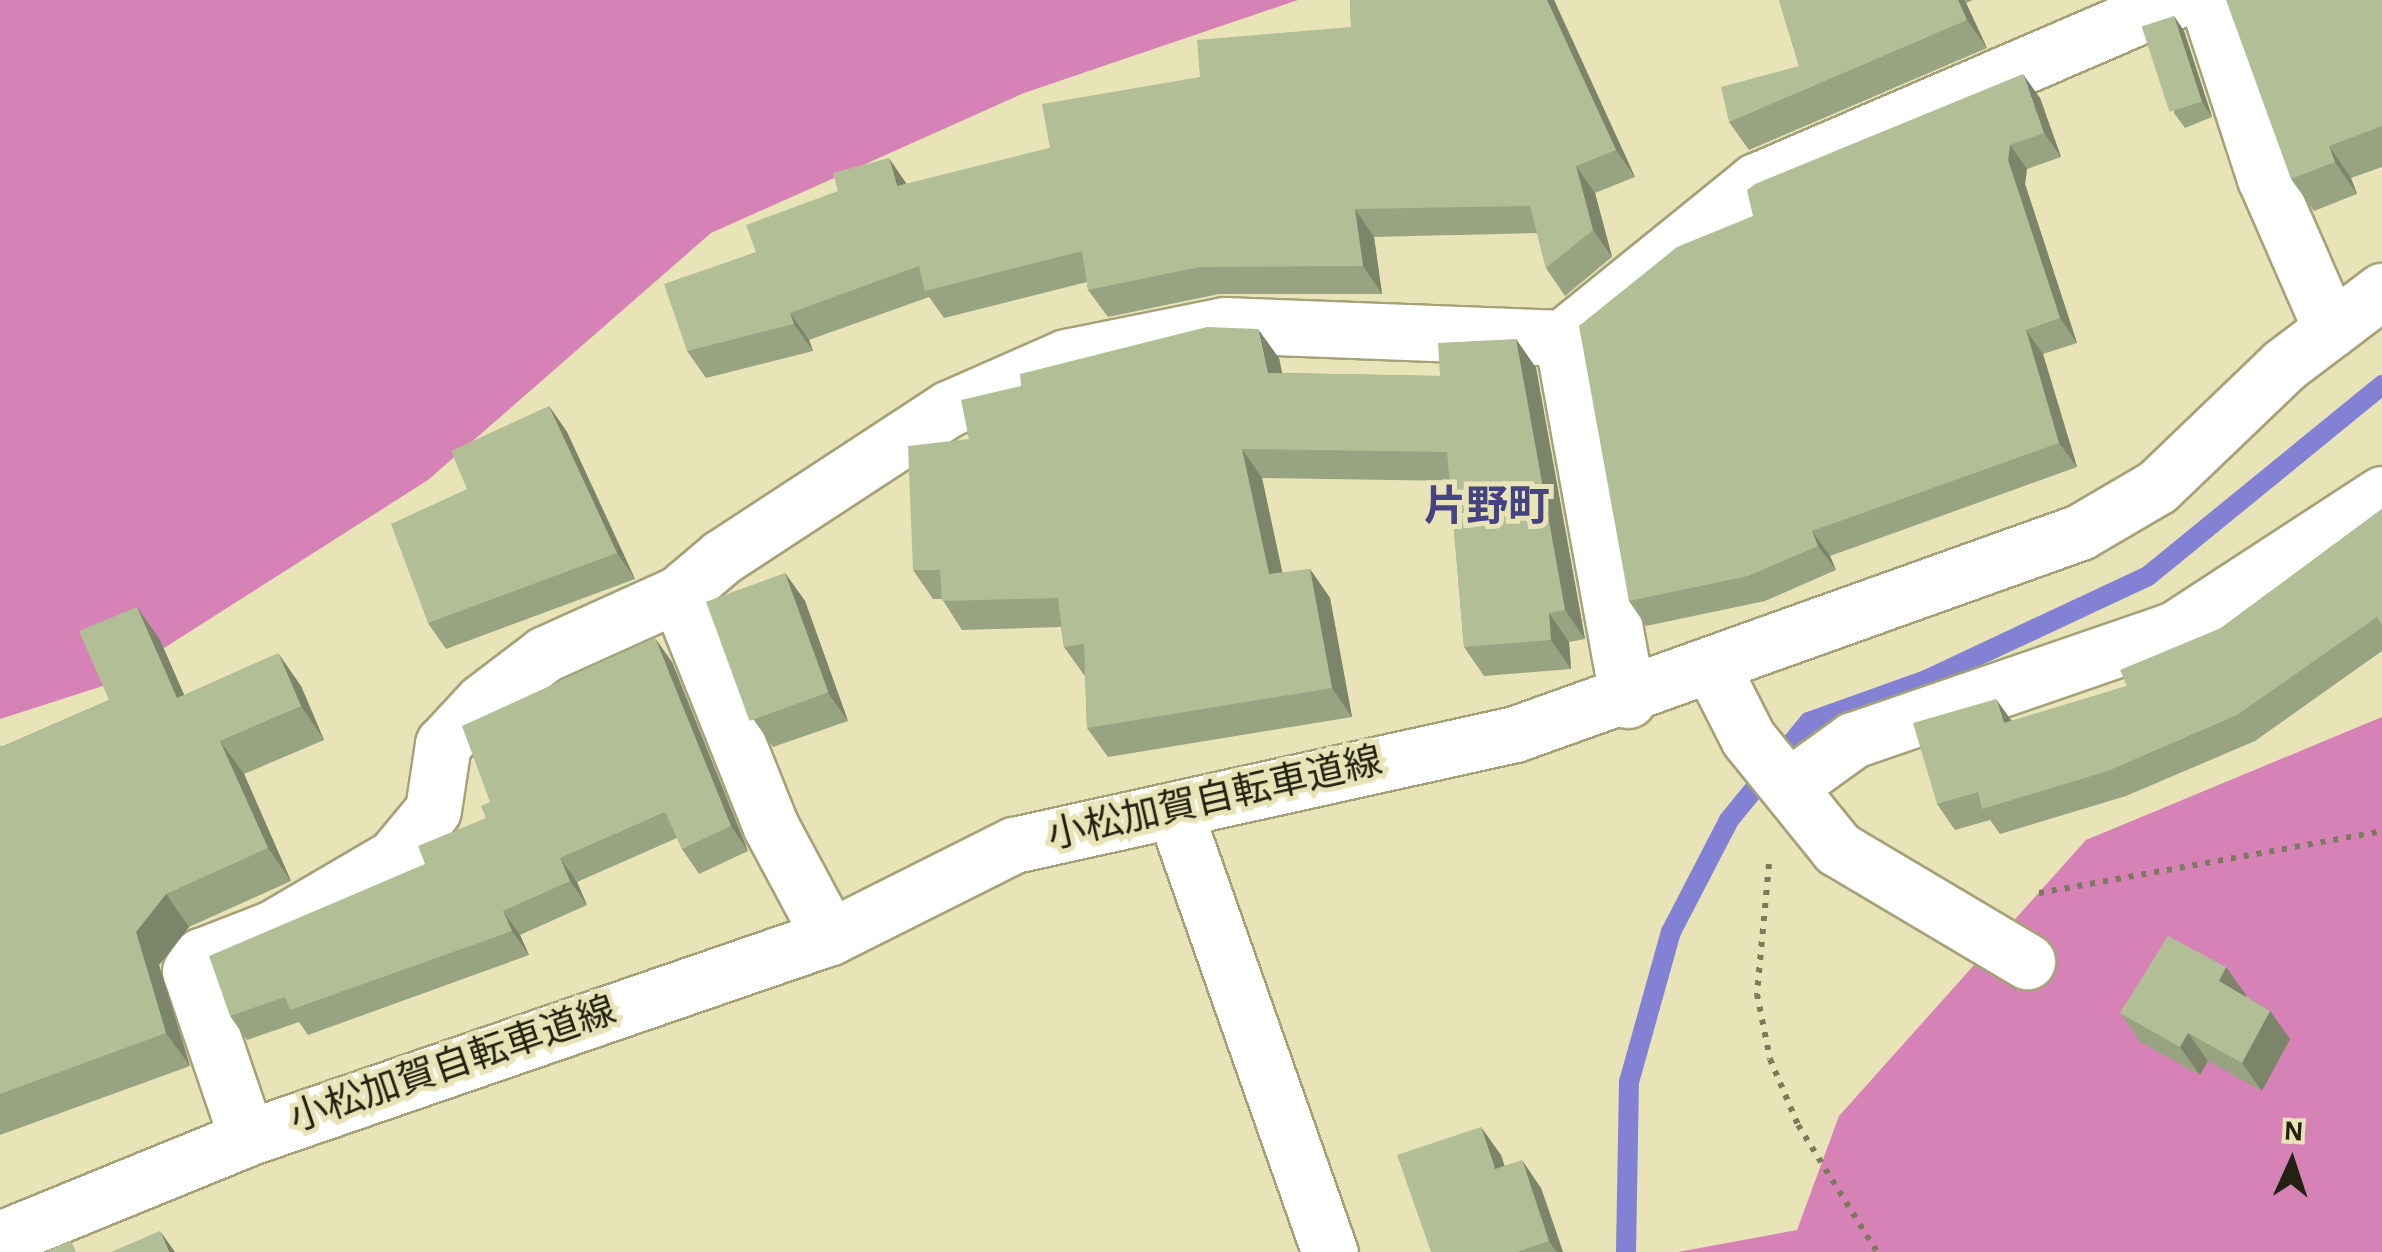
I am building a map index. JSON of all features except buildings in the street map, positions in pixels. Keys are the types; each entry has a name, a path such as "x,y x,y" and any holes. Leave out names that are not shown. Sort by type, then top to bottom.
{"street":[{"path":"247,1138 190,971 201,956 370,875 417,837 434,810 444,744 482,702 545,654 678,594 948,410 1066,357 1225,324 1562,338 1756,182 2178,0"},
{"path":"2207,0 2265,178 2331,330"},
{"name":"小松加賀自転車道線","path":"0,1238 247,1138 830,937 1014,845 1628,700 2080,532 2157,487 2331,330 2382,290"},
{"path":"1562,338 1628,700"},
{"path":"1789,786 1853,740 2175,628 2382,494"},
{"path":"678,594 771,826 830,937"},
{"path":"1714,669 1748,738 1838,849 2027,961"},
{"path":"1174,810 1330,1252"}],"path":[{"path":"1789,786 1764,903 1760,1010 1798,1126 1878,1252"},
{"path":"2020,894 2382,831"}],"shaded area":[{"path":"0,0 1298,0 1024,93 711,233 428,480 106,685 0,719"},
{"path":"2382,717 2382,1252 1678,1252 1797,1230 1839,1116 2086,840"}],"waterway":[{"path":"1626,1252 1629,1082 1671,932 1729,820 1809,722 1926,680 2148,576 2382,385"}],"district":[{"name":"片野町","path":"1487,507"}]}
